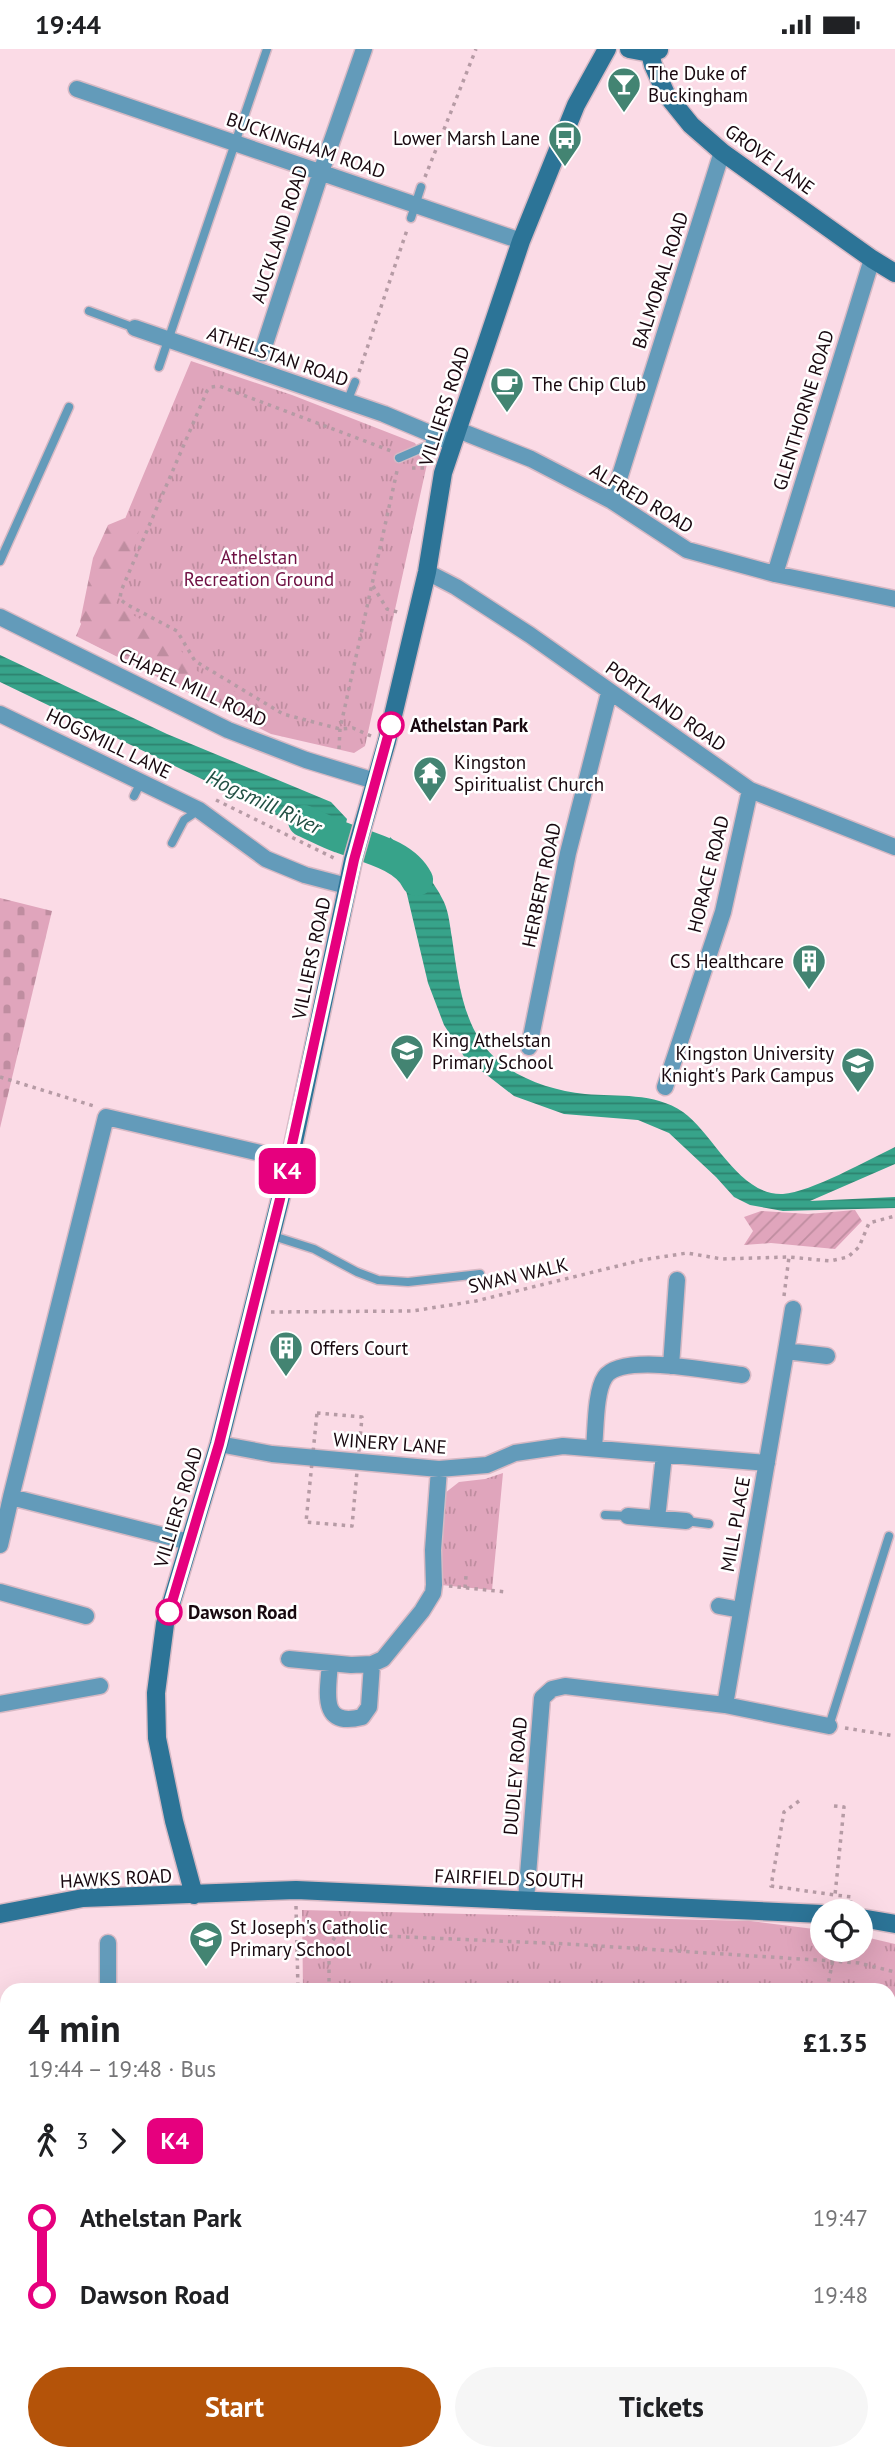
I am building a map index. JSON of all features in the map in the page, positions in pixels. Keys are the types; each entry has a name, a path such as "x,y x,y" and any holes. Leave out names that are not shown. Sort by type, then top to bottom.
{"street":[{"name":"AUCKLAND ROAD","path":"262,353 321,172 365,49"},
{"name":"VILLIERS ROAD","path":"194,1895 174,1821 157,1738 156,1693 165,1624 219,1444 291,1156 347,886 387,741 427,572 443,473 521,241 576,105 607,49"},
{"path":"629,49 656,51"},
{"name":"GROVE LANE","path":"656,51 658,78 675,108 722,152 872,259 893,266"},
{"name":"BUCKINGHAM ROAD","path":"77,89 321,172 413,211 521,241"},
{"name":"BALMORAL ROAD","path":"612,501 722,152"},
{"name":"GLENTHORNE ROAD","path":"775,574 872,259"},
{"name":"ATHELSTAN ROAD","path":"135,328 432,434 455,436"},
{"name":"ALFRED ROAD","path":"455,436 531,459 612,501 687,550 775,574 895,599"},
{"name":"PORTLAND ROAD","path":"427,572 456,587 530,635 750,790 895,847"},
{"name":"CHAPEL MILL ROAD","path":"0,617 228,730 306,760 374,781"},
{"name":"HERBERT ROAD","path":"529,1047 568,853 609,693"},
{"name":"HOGSMILL LANE","path":"0,715 138,789 199,810 266,859 305,875 347,886"},
{"name":"HORACE ROAD","path":"665,1087 723,912 750,790"},
{"path":"0,1545 106,1117 273,1156 291,1156"},
{"path":"671,1366 677,1280"},
{"name":"MILL PLACE","path":"725,1706 793,1309"},
{"path":"786,1351 827,1356"},
{"path":"594,1447 600,1392 605,1377 619,1366 671,1366 742,1375"},
{"name":"WINERY LANE","path":"219,1444 272,1454 439,1469 487,1465 514,1453 563,1446 767,1462"},
{"path":"657,1518 664,1455"},
{"path":"289,1659 372,1664 383,1659 422,1611 433,1593 434,1585 433,1550 439,1469"},
{"path":"10,1497 189,1542"},
{"path":"628,1516 686,1521"},
{"path":"0,1592 86,1616"},
{"path":"719,1606 741,1610"},
{"path":"330,1663 328,1705 336,1717 347,1721 362,1717 369,1707 372,1664"},
{"path":"0,1704 100,1686"},
{"name":"DUDLEY ROAD","path":"526,1900 542,1698 552,1689 565,1686 725,1706"},
{"path":"725,1706 829,1726"},
{"name":"FAIRFIELD SOUTH","path":"194,1895 296,1890 810,1912"},
{"name":"HAWKS ROAD","path":"0,1914 83,1898 194,1895"},
{"path":"873,1919 895,1922"},
{"path":"108,1943 108,1983"}],"lane":[{"path":"159,367 267,49"},
{"path":"413,211 421,187"},
{"name":"ATHELSTAN ROAD","path":"89,311 135,328"},
{"path":"348,402 355,382"},
{"path":"0,561 69,407"},
{"path":"399,458 429,445 432,434"},
{"path":"172,843 184,820 199,810"},
{"path":"270,1235 314,1249 378,1280 408,1282 480,1274"},
{"path":"606,1515 628,1516"},
{"path":"686,1521 709,1524"},
{"path":"829,1726 889,1536"}],"path":[{"path":"421,187 476,49"},
{"path":"355,382 413,211"},
{"path":"339,749 340,729 399,458 397,453 219,386 211,387 121,591 120,599 177,631 195,661 283,714 340,729 353,728 362,734 387,741"},
{"path":"397,472 418,466 443,473"},
{"path":"371,584 387,609 416,617"},
{"path":"0,1077 92,1105 106,1117"},
{"name":"SWAN WALK","path":"251,1312 411,1311 475,1301 642,1260 687,1253 722,1259 789,1257 830,1261 848,1257 859,1247 869,1223 895,1216"},
{"path":"789,1257 784,1299 793,1309"},
{"path":"306,1522 317,1413"},
{"path":"465,1588 466,1577"},
{"path":"434,1585 506,1593"},
{"path":"829,1726 895,1736"},
{"path":"799,1801 784,1812 771,1886 851,1899"},
{"path":"834,1806 844,1807 835,1895"},
{"path":"296,1890 298,1983"},
{"path":"329,1983 329,1946 337,1934 568,1944 810,1960"},
{"path":"828,1983 832,1962"},
{"path":"846,1962 895,1972"}],"green space":[{"name":"Athelstan Recreation Ground","path":"191,361 292,395 415,443 427,464 365,746 354,753 271,734 76,636"},
{"path":"125,518 139,526 138,536 119,583 115,602 123,610 173,636 187,661 197,671 256,703 262,711 262,721 255,726 91,643 80,622 93,558 108,525"},
{"path":"0,898 52,911 0,1128"},
{"path":"855,1210 862,1221 835,1249 771,1243 744,1245 753,1231 744,1217 761,1211 808,1214"},
{"path":"503,1473 492,1590 441,1585 445,1493 459,1482 485,1479"},
{"path":"302,1910 751,1921 810,1928 810,1962 873,1962 873,1939 895,1944 895,1983 303,1983"}],"water":[{"path":"0,655 167,734 331,802 347,819 341,846 0,682"},
{"path":"390,837 427,875 444,902 468,1017 480,1040 500,1062 526,1078 555,1089 648,1098 672,1106 694,1122 740,1174 767,1192 783,1194 809,1188 895,1147 895,1164 810,1201 895,1197 895,1208 783,1211 750,1205 734,1197 669,1133 638,1120 564,1114 514,1096 465,1058 444,1025 428,983 405,886 386,857"}],"waterway":[{"name":"Hogsmill River","path":"304,821 394,858 411,871 417,880"}],"bus line":[{"name":"K4","path":"169,1612 219,1444 291,1156 354,860 391,725"}],"place":[{"name":"The Duke of Buckingham","path":"624,114"},
{"name":"Lower Marsh Lane","path":"565,168"},
{"name":"The Chip Club","path":"507,414"},
{"name":"Athelstan Park","path":"391,725"},
{"name":"Kingston Spiritualist Church","path":"430,803"},
{"name":"CS Healthcare","path":"809,991"},
{"name":"King Athelstan Primary School","path":"407,1081"},
{"name":"Kingston University Knight's Park Campus","path":"858,1094"},
{"name":"Offers Court","path":"286,1378"},
{"name":"Dawson Road","path":"169,1612"},
{"name":"St Joseph's Catholic Primary School","path":"206,1968"}]}
